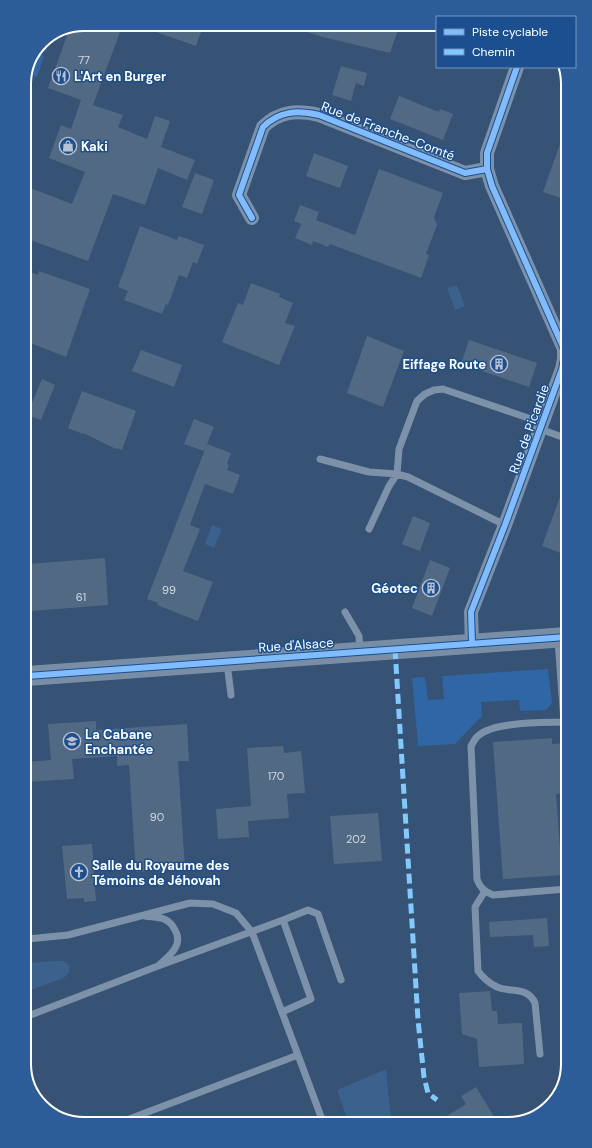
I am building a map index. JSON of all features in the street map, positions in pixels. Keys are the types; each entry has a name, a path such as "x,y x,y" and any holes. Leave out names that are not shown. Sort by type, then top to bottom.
{"street":[{"name":"Rue de Picardie","path":"517,68 487,153 487,169 492,186 561,342"},
{"name":"Rue de Franche-Comté","path":"252,218 239,195 263,127 270,120 281,114 305,112 318,115 465,173 487,169"},
{"name":"Rue de Picardie","path":"472,643 471,612 506,525 561,372"},
{"name":"Rue d'Alsace","path":"31,676 561,637"}],"lane":[{"path":"369,530 389,486 397,474 399,449 417,401 425,394 434,390 443,389 542,426 561,436"},
{"path":"320,459 368,472 397,474 408,477 506,525"},
{"path":"345,612 359,636 360,651"},
{"path":"227,661 231,696"},
{"path":"561,722 501,726 490,729 478,736 471,746 477,879 479,885 484,891 493,895 561,890"},
{"path":"484,891 475,907 478,971 484,980 498,988 524,992 532,997 535,1003 540,1054"},
{"path":"31,939 68,935 190,903 213,904 236,913 252,932 321,1117"},
{"path":"31,1015 308,910 318,914 341,980"},
{"path":"143,915 164,919 173,926 178,934 178,945 158,966"},
{"path":"282,1012 311,999 283,920"},
{"path":"134,1117 298,1055"}],"shaded area":[{"path":"40,55 44,56 37,77 32,75"},
{"path":"457,285 465,306 455,310 447,288"},
{"path":"212,525 222,529 214,548 205,544"},
{"path":"548,669 552,703 546,710 520,711 519,700 481,702 482,716 455,744 418,746 412,678 425,677 428,700 444,699 442,676"},
{"path":"63,961 69,965 69,972 64,978 31,990 31,963"},
{"path":"386,1069 391,1117 347,1117 337,1090"}],"building":[{"path":"84,31 120,31 93,105 123,115 118,127 147,139 155,116 170,121 161,147 195,160 187,180 158,168 145,205 113,194 88,261 31,240 31,188 72,204 85,172 49,158 61,125 71,129 81,100 48,88 68,34"},
{"path":"153,31 201,31 196,46"},
{"path":"304,31 398,31 390,53"},
{"path":"341,66 367,73 364,86 356,83 351,101 332,95"},
{"path":"399,96 439,112 440,109 453,114 443,140 390,119"},
{"path":"561,141 561,198 543,192"},
{"path":"314,153 348,166 340,188 306,176"},
{"path":"379,169 443,193 434,217 437,225 426,254 429,255 421,278 330,244 328,247 313,241 312,245 295,238 301,224 294,221 300,205 319,212 316,220 355,235"},
{"path":"195,173 214,180 202,214 182,207"},
{"path":"140,226 177,240 179,236 204,245 197,264 193,262 187,278 179,275 168,305 166,304 162,314 124,300 128,291 118,287"},
{"path":"39,271 90,289 66,357 31,343 31,272 38,275"},
{"path":"251,283 280,294 279,297 293,303 285,323 295,326 279,365 222,342 238,303 243,305"},
{"path":"367,336 404,351 383,407 347,393"},
{"name":"Eiffage Route","path":"469,340 537,363 529,387 461,364"},
{"path":"141,350 182,365 174,387 132,371"},
{"path":"42,379 55,385 41,420 31,416 31,405"},
{"path":"82,391 136,411 122,450 116,449 83,433 68,428"},
{"path":"194,419 214,427 204,451 184,444"},
{"path":"207,444 231,453 227,464 229,465 227,470 240,475 233,494 205,484 190,525 200,529 183,571 213,582 198,621 157,605 158,603 147,599"},
{"path":"561,494 561,553 542,546"},
{"path":"413,516 430,523 420,551 402,544"},
{"path":"105,558 108,605 31,611 31,564"},
{"name":"Géotec","path":"430,560 450,568 432,616 412,608"},
{"path":"96,721 96,730 187,724 189,761 178,761 185,869 136,872 129,765 117,766 117,756 72,759 74,779 31,782 31,762 51,760 48,724"},
{"path":"552,738 552,744 561,743 561,794 556,794 561,875 503,879 493,742"},
{"path":"283,746 284,753 301,751 305,793 287,794 289,818 248,821 249,837 218,839 216,809 251,806 247,748"},
{"path":"378,813 382,861 334,864 330,816"},
{"name":"Salle du Royaume des Témoins de Jéhovah","path":"92,844 96,901 84,902 84,898 67,899 62,846"},
{"path":"547,918 549,946 534,947 533,935 490,937 489,922"},
{"path":"490,991 492,1011 497,1011 498,1024 522,1023 524,1064 479,1067 477,1039 462,1034 459,993"},
{"path":"476,1087 494,1117 445,1117 466,1104 461,1096"}],"marked path":[{"path":"395,649 418,1020 424,1077 428,1093 437,1100"}],"cycle path":[{"path":"517,68 487,153 487,169 492,186 561,342"},
{"path":"252,218 239,195 263,127 275,118 289,113 296,112 319,115 465,173 487,169"},
{"path":"472,643 471,612 505,525 561,372"},
{"path":"31,676 561,637"}],"place":[{"name":"L'Art en Burger","path":"61,76"},
{"name":"Kaki","path":"68,146"},
{"name":"Eiffage Route","path":"499,364"},
{"name":"Géotec","path":"431,588"},
{"name":"La Cabane Enchantée","path":"72,741"},
{"name":"Salle du Royaume des Témoins de Jéhovah","path":"79,872"}]}
